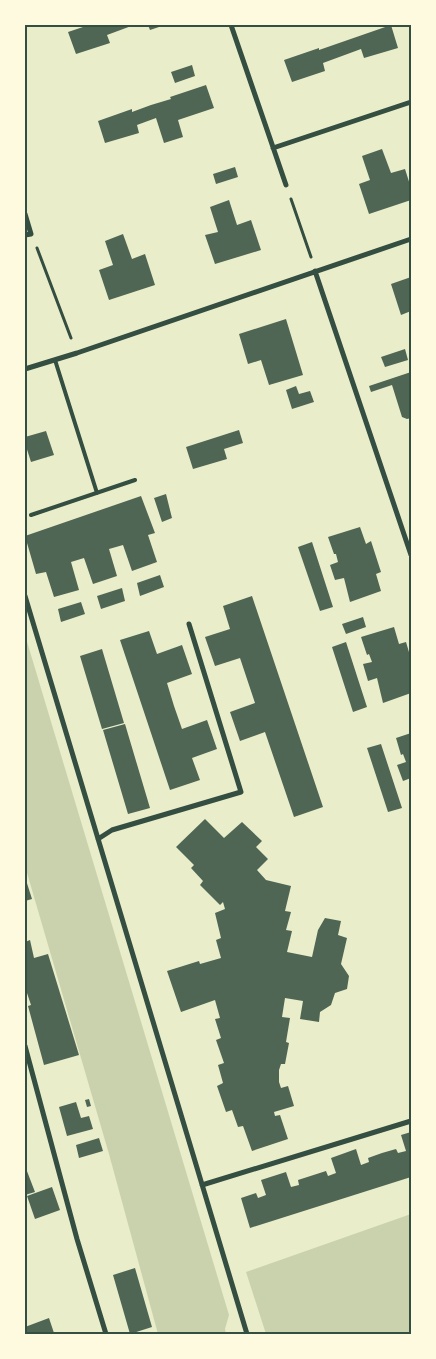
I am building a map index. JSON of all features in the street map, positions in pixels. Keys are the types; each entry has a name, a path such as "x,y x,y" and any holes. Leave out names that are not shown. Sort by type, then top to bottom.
{"street":[{"path":"230,25 286,185"},
{"path":"273,148 411,102"},
{"path":"25,214 31,234 25,236"},
{"path":"25,369 411,239"},
{"path":"315,271 411,555"},
{"path":"25,596 247,1334"},
{"path":"98,838 112,830 241,792 189,624"},
{"path":"25,1046 77,1239 106,1334"},
{"path":"202,1185 411,1121"}],"lane":[{"path":"55,360 97,493"},
{"path":"30,515 135,480"}],"path":[{"path":"286,185 315,271"},
{"path":"31,234 77,353"}],"green space":[{"path":"25,635 229,1315 225,1329 226,1334 158,1334 109,1154 25,866"},
{"path":"411,1214 411,1334 266,1334 246,1272"}],"building":[{"path":"89,25 134,25 107,35 110,43 76,54 68,32"},
{"path":"148,25 165,25 150,30"},
{"path":"391,25 398,48 364,58 361,49 323,63 325,71 292,82 284,60"},
{"path":"192,65 195,76 175,83 171,72"},
{"path":"206,85 214,108 178,120 183,137 164,143 156,118 137,125 139,133 105,143 98,121 132,109 132,112 171,99 170,97"},
{"path":"382,149 391,173 405,169 411,188 411,200 369,214 359,184 370,180 362,156"},
{"path":"235,167 238,177 216,184 213,174"},
{"path":"229,200 237,225 251,220 261,250 215,264 205,235 218,232 210,207"},
{"path":"123,234 132,259 145,254 155,285 109,300 99,270 113,265 105,241"},
{"path":"411,277 411,311 401,315 391,284"},
{"path":"286,319 303,375 269,385 261,360 248,364 239,334"},
{"path":"405,349 408,360 385,367 381,357"},
{"path":"411,372 411,418 407,419 402,417 392,385 371,392 369,386"},
{"path":"296,386 299,394 310,391 314,402 292,409 286,390"},
{"path":"239,430 243,443 224,449 227,459 193,469 186,447"},
{"path":"46,431 54,455 31,462 25,437"},
{"path":"166,494 172,518 162,522 154,498"},
{"path":"141,496 155,533 148,535 157,562 132,571 123,545 109,549 117,576 93,584 84,558 71,562 79,590 54,597 46,572 36,574 25,536"},
{"path":"360,527 366,544 371,541 381,572 376,574 381,591 350,602 344,578 335,580 330,565 338,562 328,537"},
{"path":"312,542 333,607 320,611 298,547"},
{"path":"160,575 164,587 140,596 137,583"},
{"path":"122,588 125,601 101,609 97,596"},
{"path":"252,596 323,807 294,817 265,732 240,741 230,712 255,703 240,658 215,666 205,637 230,629 223,606"},
{"path":"81,602 85,614 61,622 58,609"},
{"path":"363,617 366,627 346,634 342,624"},
{"path":"394,627 399,644 406,642 411,659 411,693 383,703 377,678 368,681 363,664 372,662 369,654 367,655 361,637"},
{"path":"149,631 157,654 182,645 192,674 167,683 174,706 182,729 207,720 217,749 192,758 200,780 170,790 120,640"},
{"path":"346,642 367,707 353,712 332,647"},
{"path":"102,649 124,723 102,729 80,656"},
{"path":"125,724 150,808 128,814 103,730"},
{"path":"411,733 411,778 403,781 397,765 406,762 403,754 401,755 396,738"},
{"path":"381,744 402,808 388,812 367,748"},
{"path":"205,819 224,838 242,822 262,841 256,847 268,859 257,870 266,880 291,886 285,911 291,912 286,930 292,931 287,952 312,957 318,930 325,918 341,921 338,935 347,938 341,964 349,976 347,989 335,993 331,1005 320,1012 319,1022 300,1019 303,1001 285,998 282,1017 290,1018 286,1042 289,1043 285,1064 281,1064 279,1070 279,1082 281,1088 288,1086 294,1106 274,1112 275,1116 280,1115 288,1139 252,1151 243,1126 238,1127 232,1110 226,1112 217,1086 223,1083 218,1065 224,1063 216,1040 221,1038 215,1019 220,1018 215,1000 181,1012 167,971 199,961 200,964 221,958 216,940 221,938 215,913 225,909 223,902 220,905 200,885 203,881 191,868 194,865 176,847"},
{"path":"25,877 32,899 25,901"},
{"path":"30,940 34,958 48,954 79,1055 44,1065 28,1006 31,1005 25,987 25,942"},
{"path":"89,1099 91,1106 87,1107 85,1100"},
{"path":"76,1102 81,1118 89,1116 93,1129 67,1136 59,1107"},
{"path":"411,1132 411,1177 250,1228 241,1198 256,1193 258,1198 266,1195 261,1180 286,1172 291,1187 299,1185 298,1180 326,1171 328,1176 336,1173 331,1158 356,1149 361,1165 369,1162 368,1158 382,1153 396,1149 398,1153 406,1151 401,1135"},
{"path":"99,1138 103,1151 79,1158 76,1145"},
{"path":"25,1166 35,1192 25,1195"},
{"path":"52,1187 60,1210 35,1219 27,1196"},
{"path":"135,1268 152,1327 130,1334 113,1275"},
{"path":"49,1318 54,1333 25,1334 25,1327"}]}
